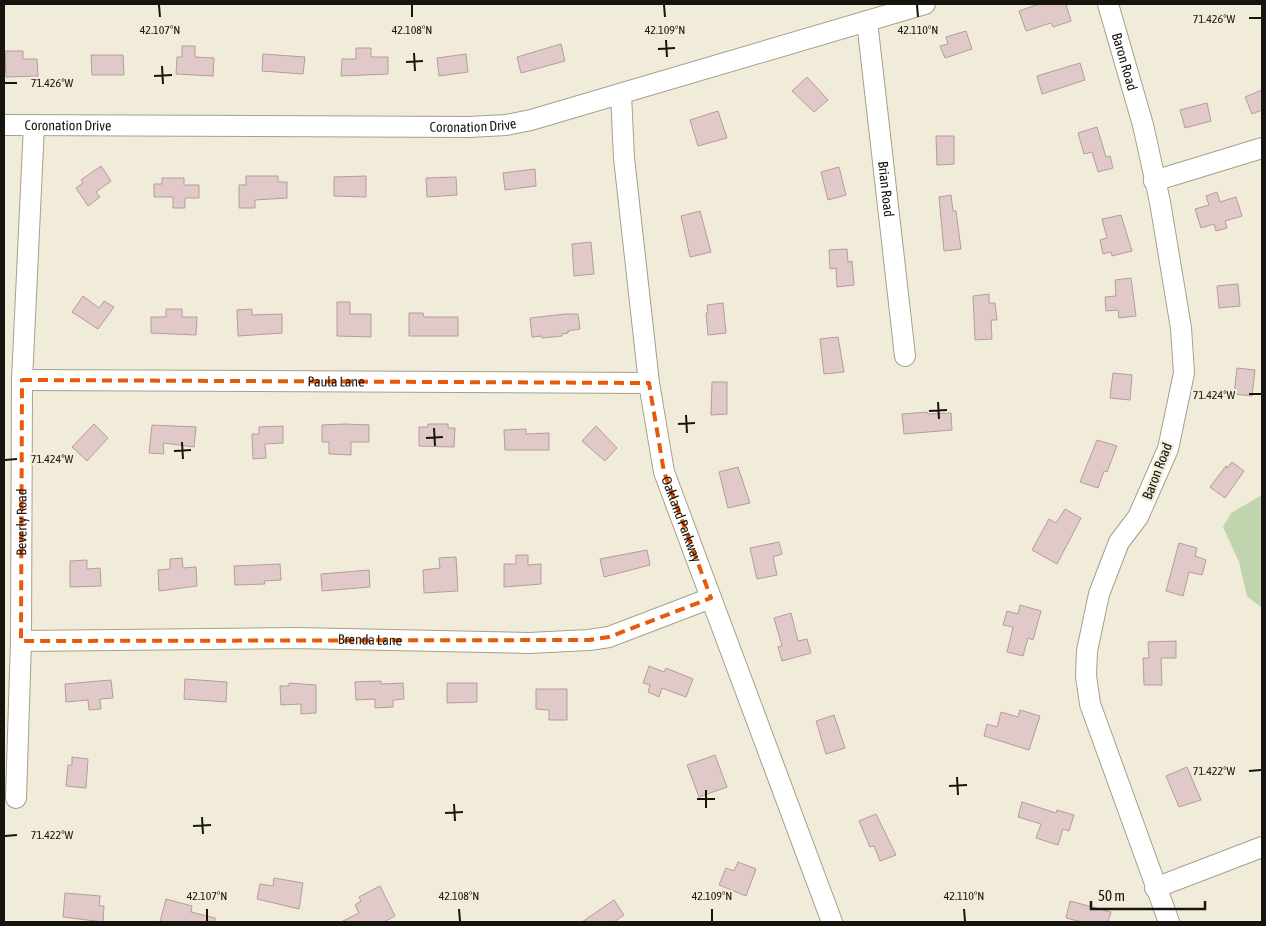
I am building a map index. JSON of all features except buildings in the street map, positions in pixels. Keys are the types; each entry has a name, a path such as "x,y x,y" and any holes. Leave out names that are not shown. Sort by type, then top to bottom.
{"street":[{"name":"Coronation Drive","path":"4,125 469,127 506,125 532,120 925,4"},
{"name":"Baron Road","path":"1108,4 1143,125 1160,202 1182,334 1184,373 1168,450 1138,517 1119,542 1099,594 1087,651 1086,676 1090,704 1155,888 1169,922"},
{"name":"Brian Road","path":"867,21 905,356"},
{"name":"Oakland Parkway","path":"621,94 624,158 649,383 664,472 830,922"},
{"name":"Beverly Road","path":"16,798 21,641 22,380 34,125"},
{"path":"1154,181 1262,148"},
{"name":"Paula Lane","path":"22,380 649,383"},
{"name":"Brenda Lane","path":"21,641 296,638 528,643 589,640 609,637 711,598"},
{"path":"1155,888 1262,847"}],"highlighted area":[{"path":"22,380 649,383 664,472 711,598 609,637 589,640 21,641"}],"green space":[{"path":"1262,495 1262,608 1247,596 1239,562 1223,527 1231,513"}]}
